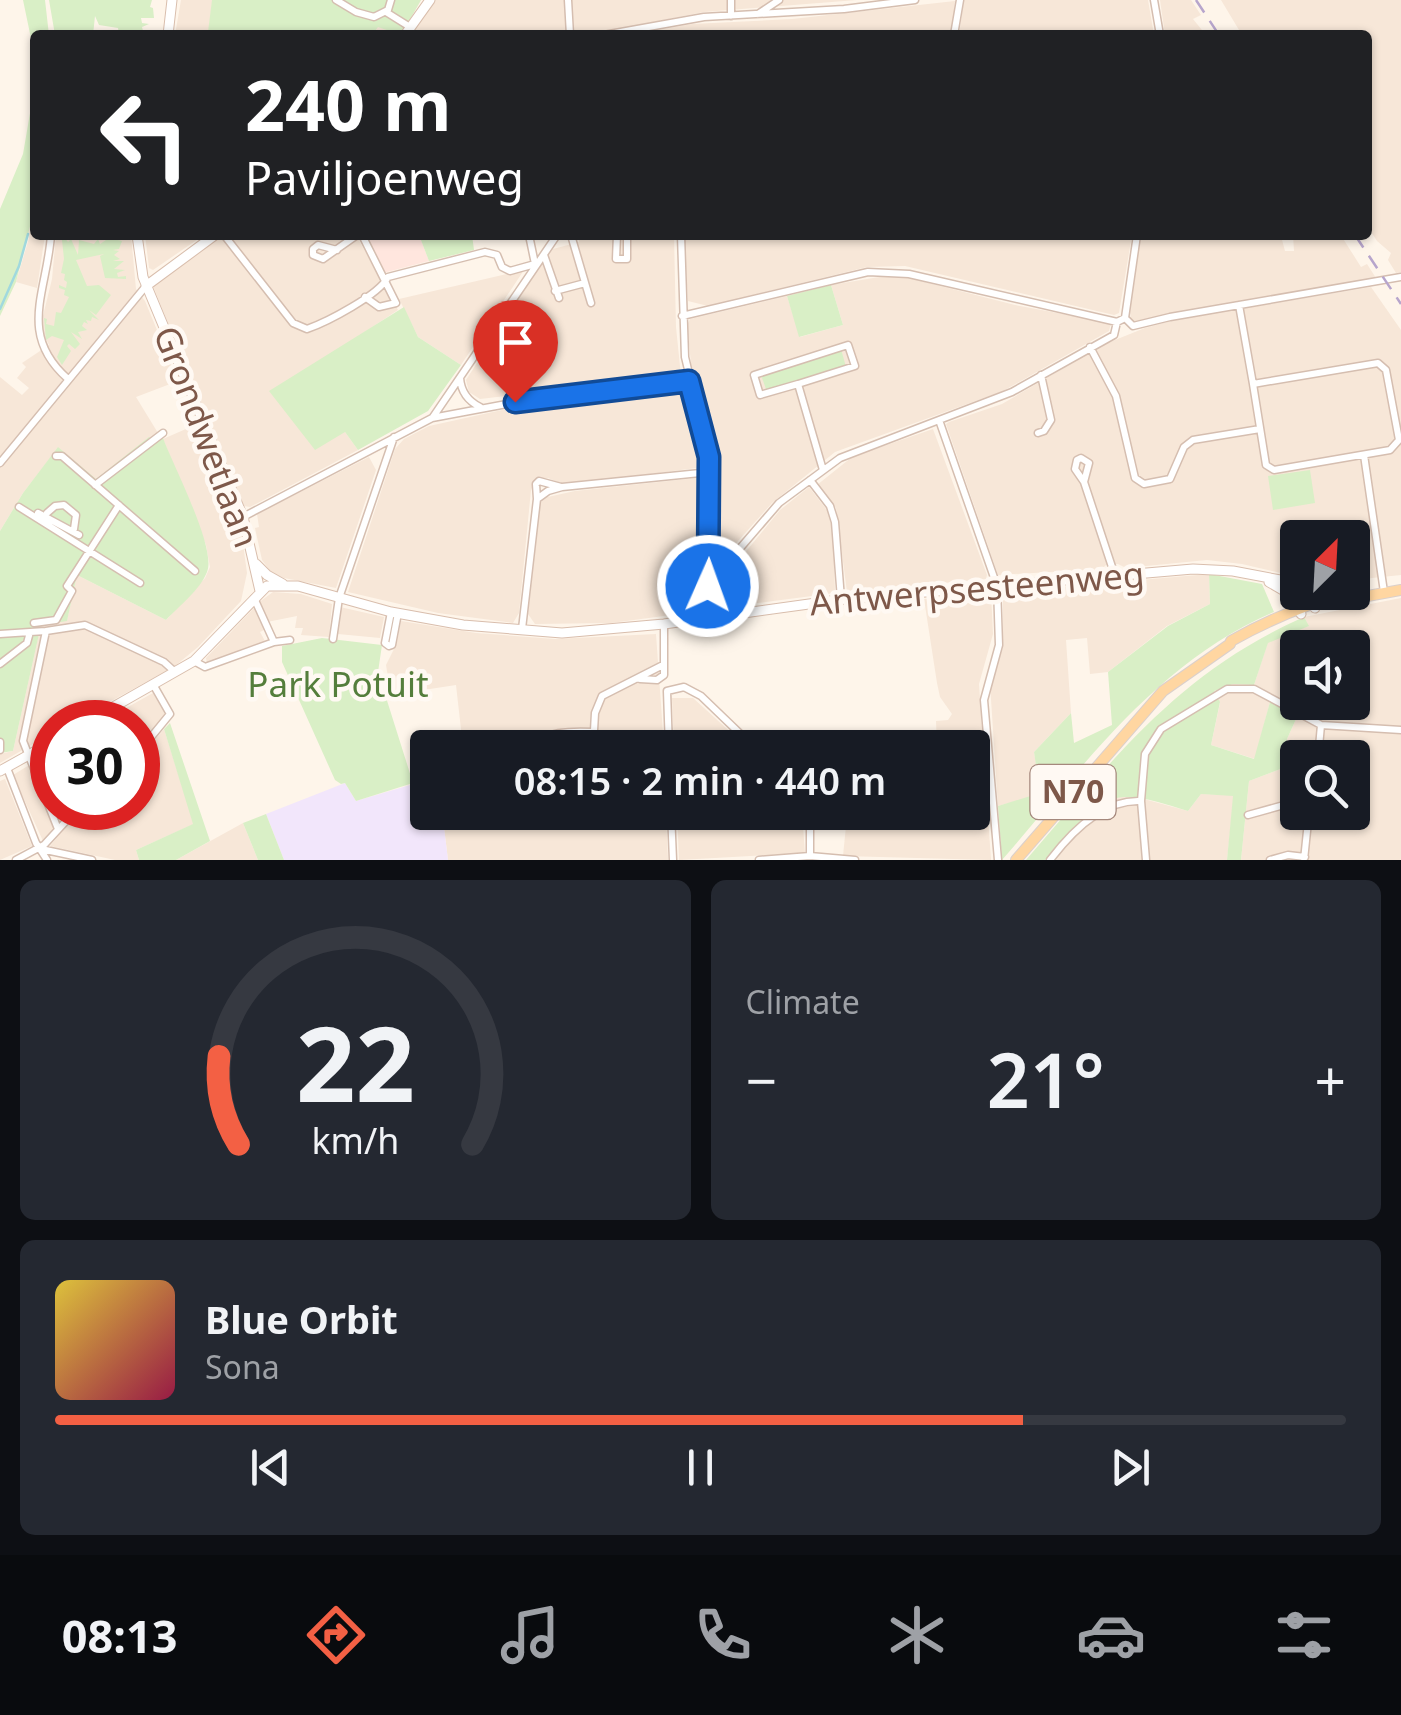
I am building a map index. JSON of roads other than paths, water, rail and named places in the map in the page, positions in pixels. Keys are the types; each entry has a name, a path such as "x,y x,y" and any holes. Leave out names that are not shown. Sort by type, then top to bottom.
{"main road":[{"path":"169,30 172,0"},
{"path":"409,30 430,0"},
{"name":"Grondwetlaan","path":"138,240 146,286 243,517 257,594"},
{"path":"146,286 208,240"},
{"path":"254,562 267,576 284,584"},
{"name":"Antwerpsesteenweg","path":"257,594 284,584 463,625 562,633 664,624 841,600 1216,568 1280,580"},
{"path":"1260,576 1288,592 1300,611"},
{"name":"N70","path":"1370,592 1401,586"},
{"name":"N70","path":"1370,590 1384,589"},
{"path":"128,700 194,661 257,594"},
{"name":"N70","path":"1016,860 1163,691 1230,644 1234,646 1300,611"},
{"path":"3,770 28,756"}],"street":[{"path":"336,0 370,17 386,12"},
{"path":"386,12 391,0"},
{"path":"568,0 570,30"},
{"path":"731,0 731,16"},
{"path":"758,14 778,0"},
{"path":"632,30 704,17 915,0"},
{"path":"955,30 960,0"},
{"path":"1154,0 1159,30"},
{"path":"386,12 407,30"},
{"path":"50,240 36,326 42,343 68,379"},
{"path":"228,240 297,327 311,328 366,297 385,284 388,277 485,252 497,256 502,267 510,271 535,264"},
{"path":"337,250 352,240"},
{"path":"363,240 396,302 379,307 366,297"},
{"path":"529,240 535,264"},
{"path":"432,418 553,240"},
{"path":"573,240 591,303"},
{"path":"617,240 616,259 627,259 627,240"},
{"path":"681,240 682,316 689,381 709,457 708,586"},
{"path":"686,621 686,611 779,503 822,470 856,451 1012,392 1114,336 1121,320 1136,240"},
{"path":"543,254 557,294 585,283"},
{"path":"682,316 868,272 887,272 1121,320 1133,326 1401,277"},
{"path":"0,463 146,286"},
{"path":"1239,305 1266,464 1274,470 1364,455 1390,450 1399,440 1382,365 1372,363 1253,384"},
{"path":"848,345 855,366 798,384 760,395 754,376 848,345"},
{"path":"1090,347 1110,379 1135,478 1144,484 1170,479 1184,448 1193,440 1260,429"},
{"path":"1038,433 1051,420 1041,375"},
{"path":"460,378 461,388 471,403 481,408"},
{"path":"243,517 432,418 548,396 689,381"},
{"path":"798,384 822,470"},
{"path":"939,420 996,586 998,645 984,700 998,860"},
{"path":"95,486 163,433"},
{"path":"332,640 339,598 394,437"},
{"path":"372,449 383,467"},
{"path":"1364,455 1384,589"},
{"path":"56,456 62,456 195,571"},
{"path":"538,499 548,491 562,488 710,472"},
{"path":"810,480 830,506 835,522 841,600"},
{"path":"522,630 538,499 536,484 540,481 562,488"},
{"path":"1084,482 1115,576"},
{"path":"42,515 64,505 76,515 75,532 56,526"},
{"path":"34,623 56,620 72,591 67,586 119,506"},
{"path":"19,508 42,515 140,583"},
{"path":"257,594 274,642"},
{"path":"593,730 594,713 602,696 618,686 657,680 664,675 664,624"},
{"path":"0,634 85,625 164,662 176,673"},
{"path":"30,761 23,741 46,631"},
{"path":"0,664 26,643 30,632"},
{"path":"194,661 205,667 290,640"},
{"path":"640,680 663,665"},
{"path":"154,686 170,714 160,726"},
{"path":"668,730 667,691 684,687 735,730"},
{"path":"1146,860 1141,801 1145,754 1161,729 1227,689 1254,690 1321,725 1401,730"},
{"path":"1320,740 1321,725"},
{"path":"0,742 0,750"},
{"path":"3,770 48,860"},
{"path":"1050,860 1105,806 1124,800 1141,801"},
{"path":"1248,815 1280,807"},
{"path":"20,859 40,849 58,830"},
{"path":"672,830 673,860"},
{"path":"808,830 810,856"},
{"path":"1270,860 1304,858 1307,830"},
{"path":"40,849 92,860"},
{"path":"759,860 810,856 855,860"}],"waterway":[{"path":"0,309 28,234"}],"railway":[{"path":"1196,0 1216,30"},
{"path":"1358,240 1401,304"}],"park label":[{"name":"Park Potuit","path":"338,685"}]}
